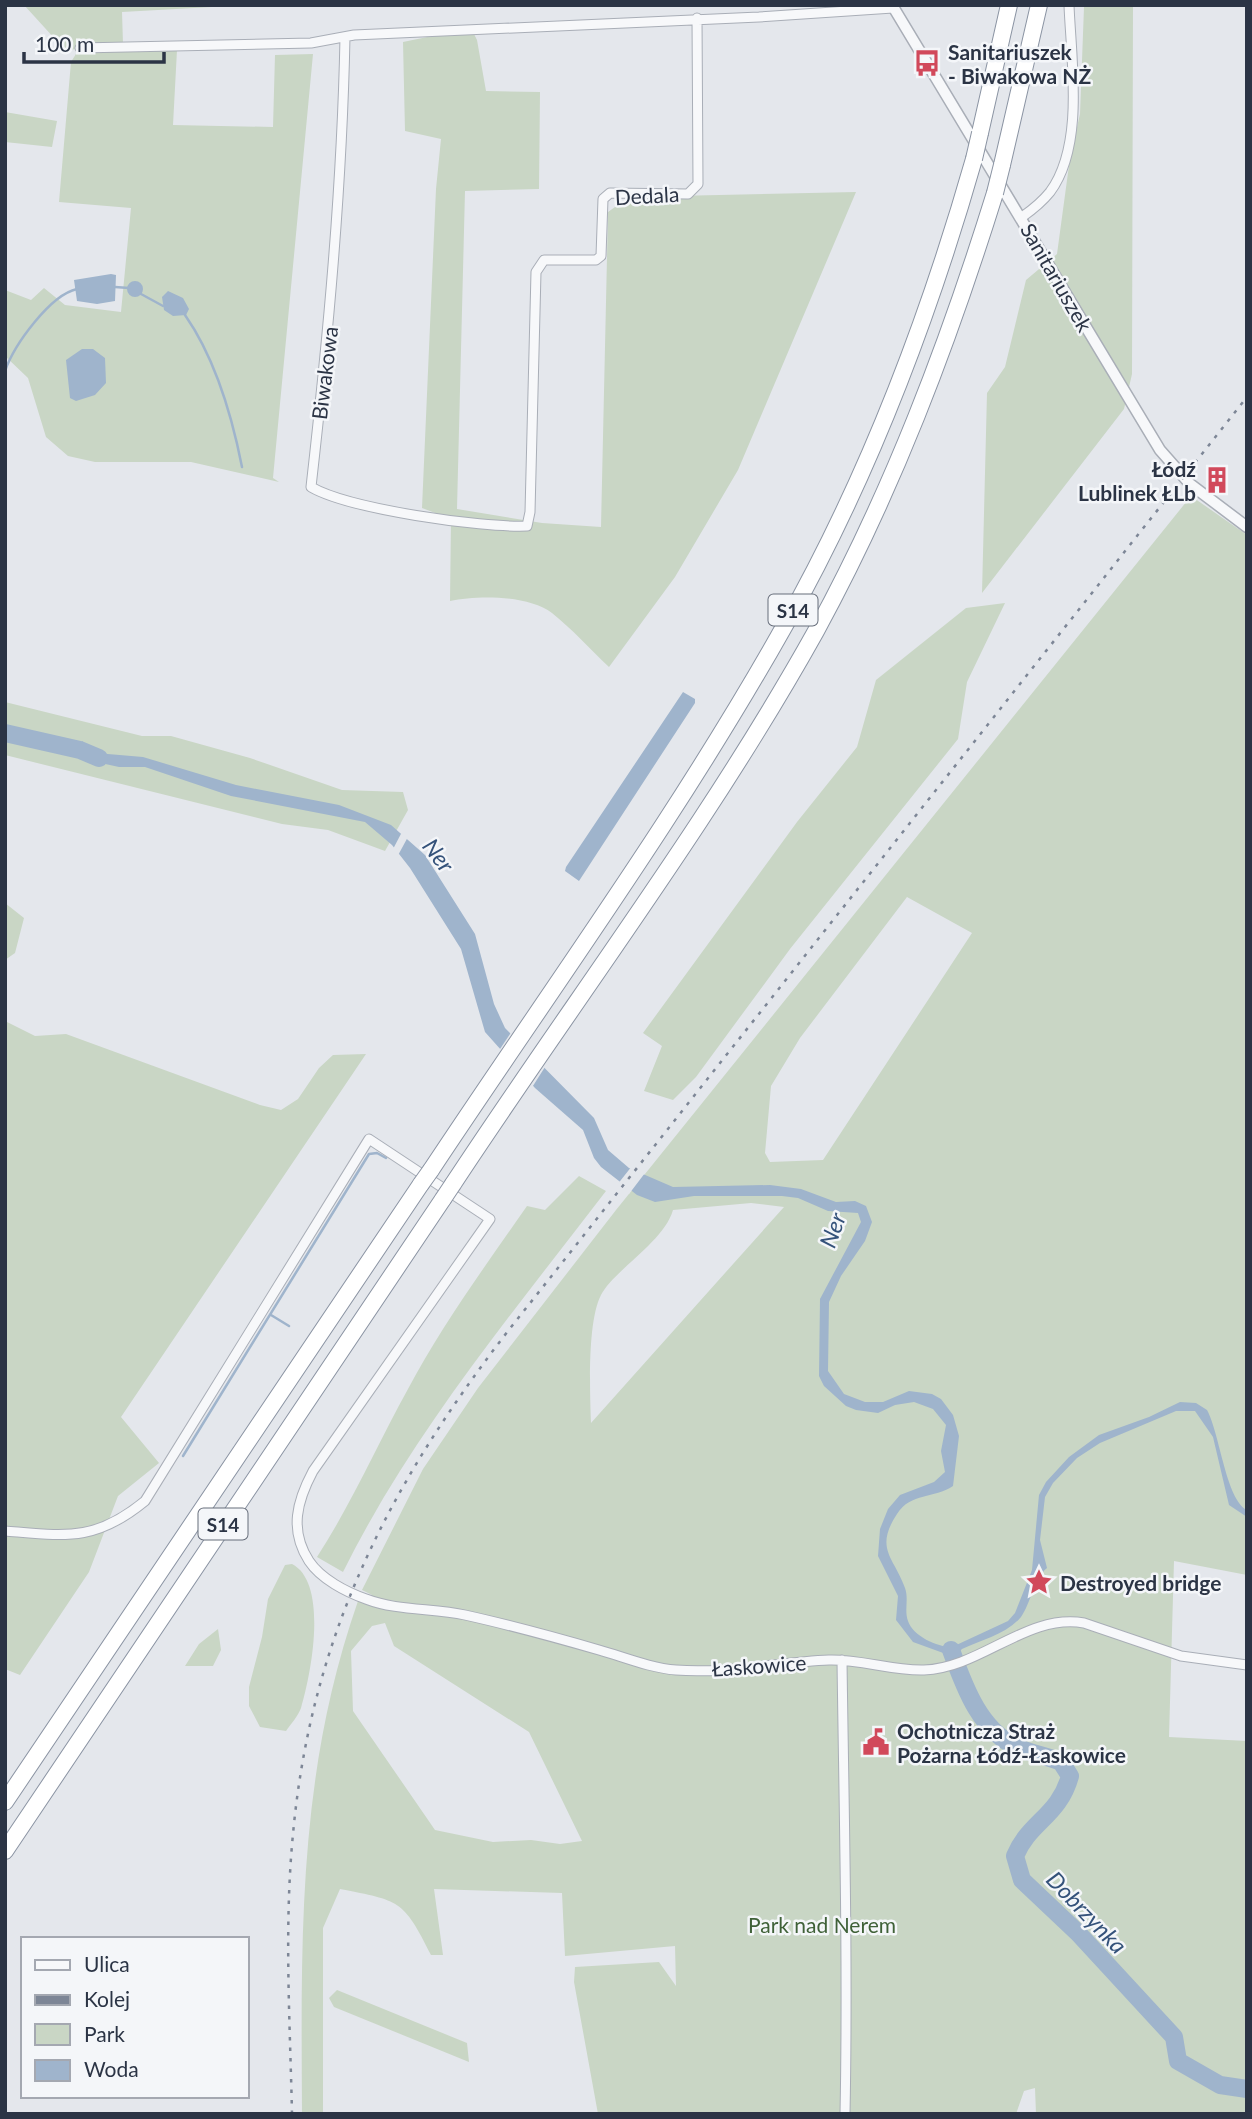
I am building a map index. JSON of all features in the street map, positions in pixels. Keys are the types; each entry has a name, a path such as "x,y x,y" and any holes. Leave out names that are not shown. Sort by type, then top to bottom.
{"highway":[{"name":"S14","path":"5,1801 531,1020 735,710 798,601 893,401 939,275 974,159 1009,5"},
{"name":"S14","path":"5,1851 746,748 815,631 856,553 908,438 965,289 995,193 1039,5"}],"street":[{"path":"1022,217 1040,203 1054,185 1066,145 1075,83 1069,5"},
{"path":"80,48 311,43 345,37 893,6"},
{"name":"Sanitariuszek","path":"893,6 1160,450 1190,484 1247,527"},
{"name":"Dedala","path":"527,526 530,523 536,272 544,260 596,260 601,256 603,199 610,193 688,194 698,184 697,18"},
{"name":"Biwakowa","path":"345,37 343,149 331,317 311,487 324,495 387,509 501,527 527,526"},
{"name":"Łaskowice","path":"5,1531 70,1536 97,1530 132,1512 156,1489 369,1139 489,1219 313,1471 300,1495 297,1531 310,1562 328,1580 350,1593 375,1602 461,1615 675,1670 842,1660 909,1670 941,1668 968,1660 1048,1624 1069,1621 1084,1623 1181,1656 1247,1665"},
{"path":"842,1660 842,1830 848,1979 845,2114"}],"green space":[{"path":"24,5 248,5 122,12 123,44 177,50 173,125 273,127 275,55 313,54 273,478 279,482 191,462 95,462 68,456 46,437 28,378 5,356 5,290 31,300 44,288 65,305 121,312 131,208 59,202 71,62 79,49 65,50"},
{"path":"1133,5 1132,374 1124,409 982,593 987,393 1005,367 1026,280 1057,254 1070,158 1080,114 1084,7"},
{"path":"471,28 477,40 486,91 540,92 539,189 465,191 457,509 542,523 601,527 608,212 629,197 856,192 738,470 675,577 609,667 567,626 542,607 503,598 450,601 451,519 422,508 436,189 441,139 405,131 403,42"},
{"path":"5,112 57,121 52,147 5,142"},
{"name":"Park nad Nerem","path":"1191,496 1247,535 1247,1575 1174,1561 1169,1737 1247,1741 1247,2114 1036,2114 1035,2088 1024,2091 1016,2114 598,2114 574,1982 575,1967 659,1962 676,1986 675,1946 565,1956 562,1893 434,1889 443,1955 431,1955 413,1923 398,1905 376,1896 340,1889 323,1928 323,2114 302,2114 303,1918 307,1854 324,1728 338,1665 358,1601 391,1609 395,1601 372,1598 372,1595 362,1590 423,1469 478,1388 616,1210","holes":["907,897 972,933 823,1160 770,1162 765,1153 771,1086 800,1038","751,1203 784,1207 591,1423 591,1339 601,1295 607,1285 660,1233 673,1210","385,1623 394,1646 529,1732 582,1841 560,1844 531,1840 493,1842 435,1830 353,1711 351,1651 372,1626"]},
{"path":"1005,603 967,682 958,739 790,949 696,1077 673,1100 644,1091 662,1046 643,1033 797,822 857,747 876,680 966,608"},
{"path":"5,702 142,736 171,736 250,758 342,790 403,792 408,810 385,851 328,830 282,824 5,755"},
{"path":"5,903 24,918 15,953 5,960"},
{"path":"5,1021 35,1036 66,1034 260,1105 281,1110 298,1099 319,1068 333,1055 366,1054 121,1417 159,1463 118,1496 89,1572 20,1675 5,1669"},
{"path":"579,1176 606,1191 432,1423 370,1521 343,1572 317,1557 342,1516 421,1365 480,1273 527,1206 545,1210"},
{"path":"292,1564 303,1574 310,1590 314,1609 314,1631 309,1674 301,1708 286,1731 260,1727 249,1706 249,1687 262,1637 268,1599 285,1565"},
{"path":"218,1629 221,1650 213,1666 185,1666 199,1644"},
{"path":"337,1990 467,2043 469,2062 334,2007 329,1998"}],"water":[{"path":"116,275 115,301 97,304 77,301 74,280"},
{"path":"132,281 138,281 143,289 141,295 132,297 127,292 127,286"},
{"path":"168,291 183,298 189,309 186,315 173,316 164,310 162,297"},
{"path":"82,349 93,349 105,358 106,383 95,395 76,401 70,398 66,360"},
{"path":"683,692 695,699 695,703 579,881 565,871 566,867"},
{"path":"82,741 96,753 143,757 236,785 339,805 391,825 425,855 475,934 494,1004 505,1028 594,1118 608,1150 629,1168 673,1187 770,1185 801,1189 836,1202 855,1201 866,1206 872,1222 865,1241 841,1276 829,1302 828,1371 844,1394 865,1402 883,1402 909,1391 932,1394 941,1399 953,1415 959,1436 953,1486 909,1502 897,1514 887,1536 888,1552 906,1592 908,1621 920,1636 933,1643 952,1647 1008,1621 1015,1613 1032,1570 1039,1495 1046,1482 1069,1457 1099,1435 1149,1417 1180,1402 1196,1403 1207,1410 1234,1494 1247,1510 1247,1517 1229,1505 1213,1437 1195,1411 1176,1411 1100,1443 1077,1458 1053,1483 1045,1497 1040,1540 1047,1568 1039,1578 1021,1617 1015,1623 962,1649 956,1655 958,1662 951,1664 946,1654 913,1642 896,1620 898,1596 878,1556 880,1529 888,1509 900,1495 934,1482 945,1472 941,1451 946,1425 933,1409 914,1402 895,1405 878,1413 856,1410 846,1406 824,1386 819,1376 820,1299 861,1222 858,1213 828,1211 798,1198 782,1196 694,1196 655,1202 637,1195 601,1167 594,1158 583,1130 535,1088 485,1032 461,949 410,868 392,845 365,822 231,796 145,767 119,767 78,758"}],"pier":[{"path":"403,830 409,835 396,859 392,851"},
{"path":"512,1031 545,1067 531,1089 498,1052"},
{"path":"632,1166 645,1173 629,1194 617,1185"}],"waterway":[{"path":"115,287 129,288"},
{"path":"5,371 16,348 34,323 56,301 77,289"},
{"path":"141,294 163,306"},
{"path":"185,315 214,369 242,467"},
{"name":"Ner","path":"5,733 80,750 99,758"},
{"path":"183,1456 369,1154 377,1153 386,1158"},
{"path":"271,1315 289,1326"},
{"name":"Dobrzynka","path":"951,1650 968,1693 994,1731 1019,1748 1061,1762 1070,1776 1059,1801 1028,1835 1015,1856 1022,1880 1078,1933 1174,2037 1178,2061 1220,2085 1247,2089"}],"railway":[{"path":"292,2114 288,1974 290,1869 303,1762 317,1694 338,1629 363,1566 392,1506 465,1389 508,1331 1247,397"}],"place":[{"name":"Sanitariuszek - Biwakowa NŻ","path":"927,63"},
{"name":"Łódź Lublinek ŁLb","path":"1217,480"},
{"name":"Destroyed bridge","path":"1039,1582"},
{"name":"Ochotnicza Straż Pożarna Łódź-Łaskowice","path":"876,1742"}]}
